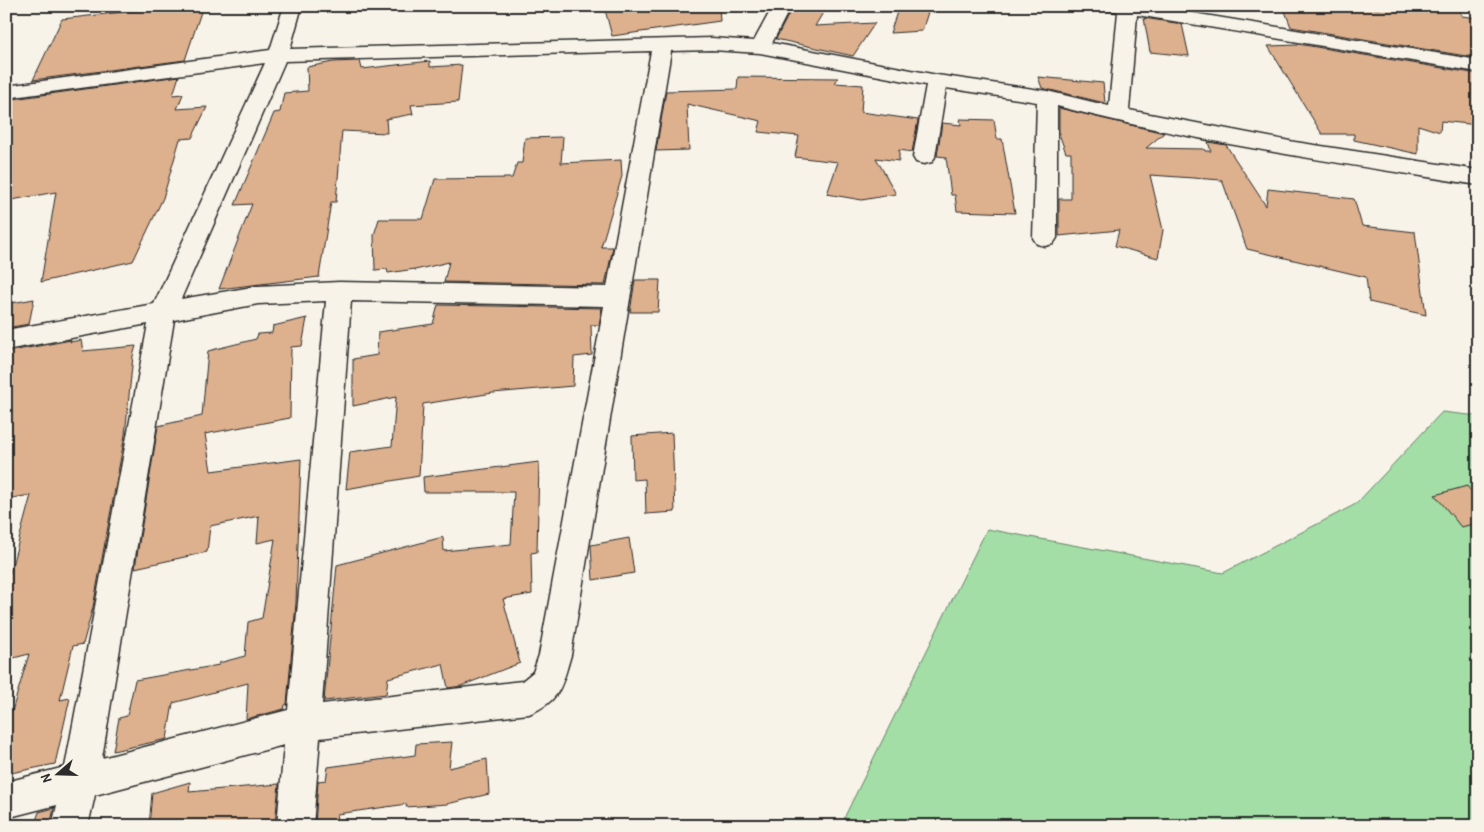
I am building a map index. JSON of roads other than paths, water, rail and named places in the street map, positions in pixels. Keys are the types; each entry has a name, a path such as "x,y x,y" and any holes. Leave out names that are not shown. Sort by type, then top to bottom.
{"street":[{"path":"70,826 80,782 163,311 278,55 293,6"},
{"path":"760,47 782,6"},
{"path":"1118,115 1122,7 1478,66"},
{"path":"6,92 278,55 712,44 760,47 937,80 1047,97 1118,115 1295,149 1478,178"},
{"path":"6,800 304,723 529,697 546,683 556,655 662,45"},
{"path":"924,157 937,80"},
{"path":"1045,238 1047,97"},
{"path":"6,340 258,295 339,291 618,297"},
{"path":"295,826 339,291"}]}
